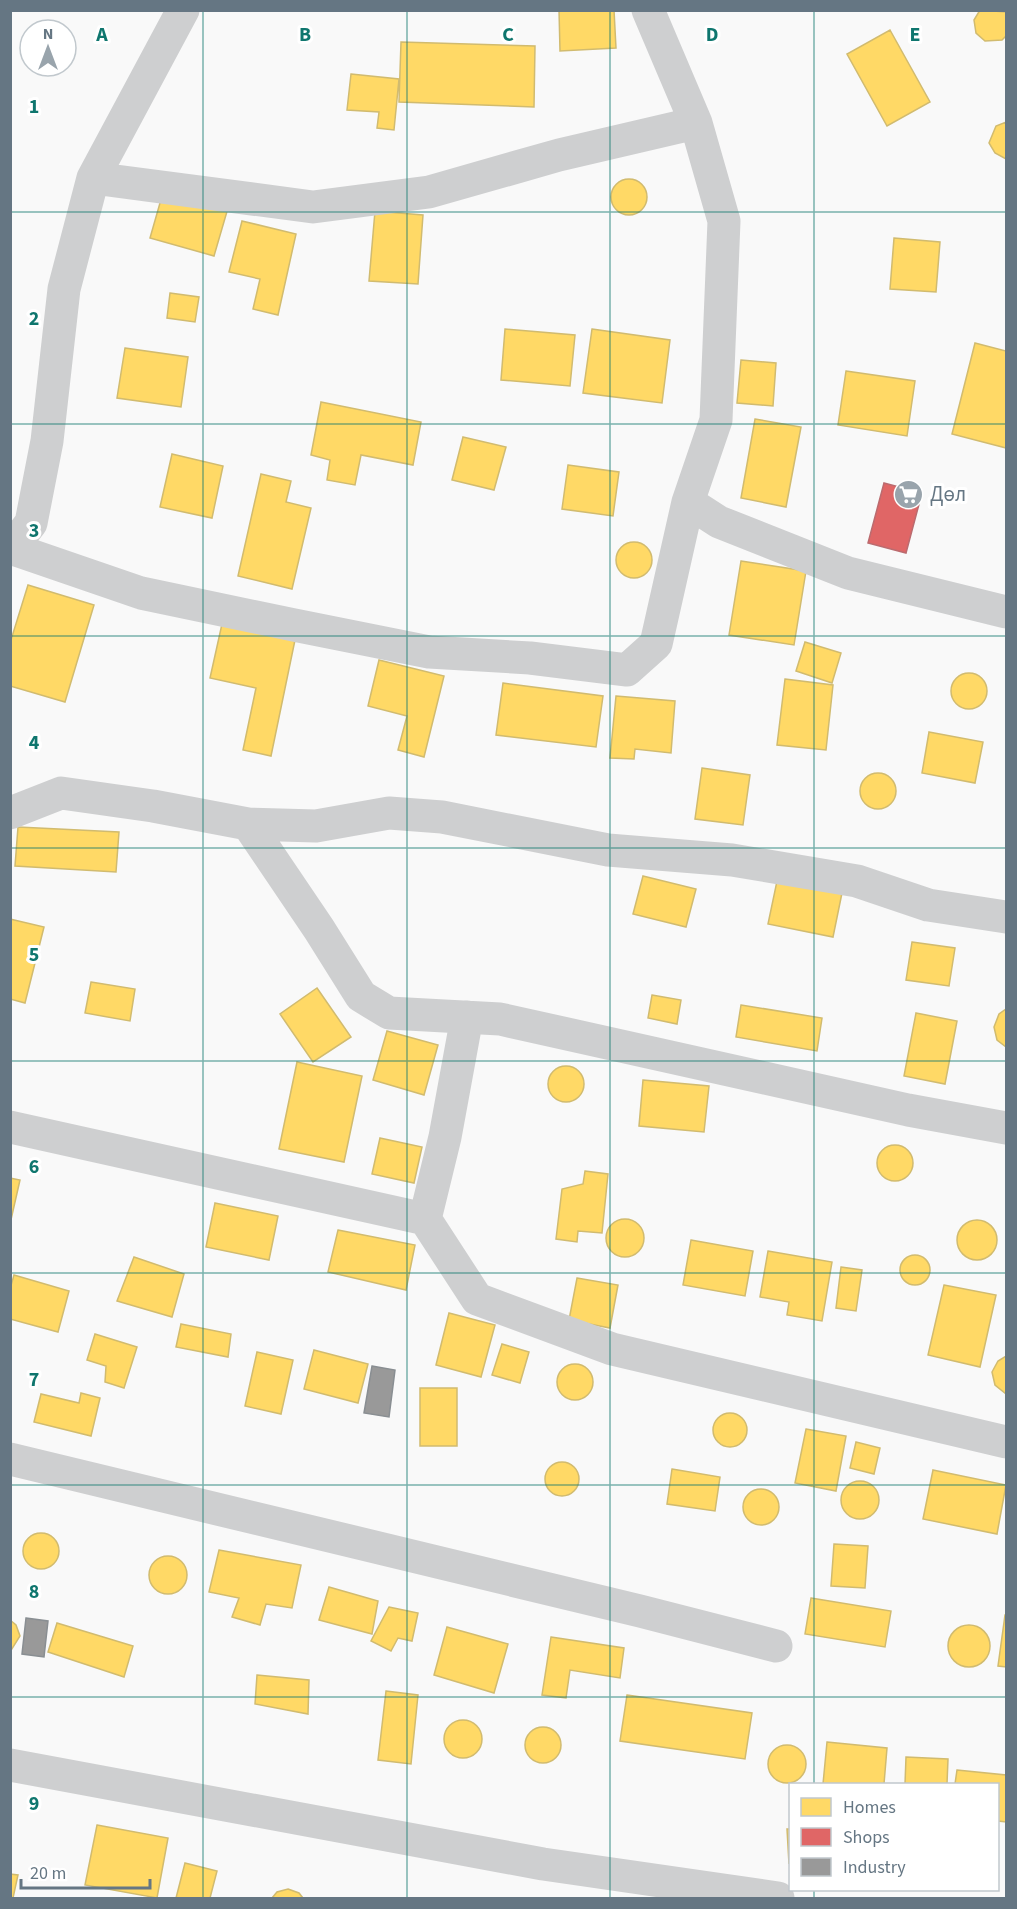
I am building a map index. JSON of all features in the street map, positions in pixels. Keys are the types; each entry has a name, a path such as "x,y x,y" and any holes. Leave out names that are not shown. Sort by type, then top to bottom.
{"street":[{"path":"183,10 93,178 64,289 47,441 31,523 11,548 141,593 317,630 429,652 530,658 627,670 656,644 688,501 716,420 724,221 696,123 648,10"},
{"path":"93,178 313,207 429,192 559,155 696,123"},
{"path":"688,501 719,522 848,573 1006,612"},
{"path":"10,813 61,794 153,806 248,824 316,826 389,813 442,817 608,850 732,860 857,880 928,905 1006,917"},
{"path":"248,824 362,996 388,1013 511,1022 908,1110 1006,1128"},
{"path":"425,1219 445,1137 467,1017"},
{"path":"10,1127 425,1219 477,1299 612,1349 1006,1442"},
{"path":"10,1459 776,1646"},
{"path":"10,1765 543,1864 778,1899"}],"building: Homes":[{"path":"559,10 614,10 616,48 560,51"},
{"path":"980,10 1006,12 1006,36 1002,40 985,41 976,33 974,20"},
{"path":"890,30 930,102 887,126 847,54"},
{"path":"401,42 535,46 534,107 399,102"},
{"path":"351,74 399,79 394,130 377,128 379,112 347,110"},
{"path":"1006,122 1006,159 995,153 989,143 996,126"},
{"path":"629,179 642,184 647,197 642,210 629,215 616,210 611,197 616,184"},
{"path":"164,189 228,208 214,256 150,238"},
{"path":"375,211 423,215 418,284 369,281"},
{"path":"242,221 296,234 278,315 253,309 260,279 229,272"},
{"path":"894,238 940,242 936,292 890,289"},
{"path":"170,293 199,297 195,322 167,318"},
{"path":"505,329 575,335 570,386 501,380"},
{"path":"592,329 670,340 662,403 583,393"},
{"path":"975,343 1006,351 1006,448 952,434"},
{"path":"125,348 188,357 181,407 117,398"},
{"path":"741,360 776,363 773,406 737,403"},
{"path":"846,371 915,381 907,436 838,425"},
{"path":"321,402 421,422 413,465 361,455 355,485 327,480 330,460 311,455"},
{"path":"755,419 801,427 786,507 741,498"},
{"path":"463,437 506,447 494,490 452,480"},
{"path":"172,454 223,466 212,518 160,507"},
{"path":"568,465 619,472 613,516 562,509"},
{"path":"261,474 291,481 286,502 311,508 292,589 238,576"},
{"path":"634,542 647,547 652,560 647,573 634,578 621,573 616,560 621,547"},
{"path":"741,561 806,571 794,645 729,635"},
{"path":"28,585 94,605 65,702 10,686 10,643"},
{"path":"222,624 295,640 271,756 243,750 256,688 210,678"},
{"path":"805,642 841,653 832,683 796,671"},
{"path":"379,660 444,676 424,757 398,750 407,716 368,706"},
{"path":"969,673 982,678 987,691 982,704 969,709 956,704 951,691 956,678"},
{"path":"785,679 833,685 826,750 777,745"},
{"path":"503,683 603,696 596,747 496,735"},
{"path":"616,696 675,701 671,753 635,749 634,759 610,758"},
{"path":"929,732 983,742 975,783 922,773"},
{"path":"702,768 750,775 743,825 695,819"},
{"path":"878,773 891,778 896,791 891,804 878,809 865,804 860,791 865,778"},
{"path":"18,827 119,832 116,872 15,866"},
{"path":"643,876 696,889 686,927 633,914"},
{"path":"777,881 842,893 833,937 768,924"},
{"path":"10,919 44,927 25,1003 10,999"},
{"path":"912,942 955,948 949,986 906,980"},
{"path":"91,982 135,989 130,1021 85,1013"},
{"path":"317,988 351,1037 313,1062 280,1014"},
{"path":"652,995 681,1000 677,1024 648,1018"},
{"path":"741,1005 822,1018 817,1051 736,1037"},
{"path":"1006,1009 1006,1047 997,1040 994,1027 999,1014"},
{"path":"916,1013 957,1021 945,1084 904,1076"},
{"path":"387,1031 438,1045 424,1095 373,1080"},
{"path":"297,1062 362,1076 344,1162 279,1149"},
{"path":"566,1066 579,1071 584,1084 579,1097 566,1102 553,1097 548,1084 553,1071"},
{"path":"643,1080 709,1086 704,1132 639,1126"},
{"path":"380,1138 422,1147 414,1183 372,1174"},
{"path":"895,1145 908,1150 913,1163 908,1176 895,1181 882,1176 877,1163 882,1150"},
{"path":"585,1171 608,1174 602,1233 578,1231 577,1242 556,1239 562,1189 583,1184"},
{"path":"10,1178 20,1180 10,1224"},
{"path":"215,1203 278,1216 269,1260 206,1247"},
{"path":"625,1219 638,1225 644,1238 638,1251 625,1257 612,1251 606,1238 612,1225"},
{"path":"977,1220 991,1226 997,1240 991,1254 977,1260 963,1254 957,1240 963,1226"},
{"path":"338,1230 415,1245 406,1290 328,1272"},
{"path":"691,1240 753,1251 745,1296 683,1285"},
{"path":"768,1251 832,1262 822,1321 787,1315 789,1302 760,1297"},
{"path":"915,1255 926,1259 930,1270 926,1281 915,1285 904,1281 900,1270 904,1259"},
{"path":"134,1257 184,1274 172,1317 117,1301"},
{"path":"841,1267 862,1270 856,1311 836,1308"},
{"path":"14,1275 69,1291 58,1332 10,1319 10,1289"},
{"path":"577,1278 618,1285 610,1328 569,1320"},
{"path":"944,1285 996,1295 980,1367 928,1355"},
{"path":"449,1313 495,1325 481,1377 436,1365"},
{"path":"181,1324 231,1334 228,1357 176,1347"},
{"path":"95,1334 137,1347 124,1388 105,1382 106,1366 87,1360"},
{"path":"502,1344 529,1352 520,1383 492,1375"},
{"path":"314,1350 368,1364 358,1403 304,1389"},
{"path":"257,1352 293,1360 281,1414 245,1406"},
{"path":"1006,1356 1006,1394 995,1385 992,1372 998,1361"},
{"path":"575,1364 588,1369 593,1382 588,1395 575,1400 562,1395 557,1382 562,1369"},
{"path":"420,1388 457,1388 457,1446 420,1446"},
{"path":"81,1393 100,1398 91,1436 34,1422 41,1394 79,1403"},
{"path":"730,1413 742,1418 747,1430 742,1442 730,1447 718,1442 713,1430 718,1418"},
{"path":"806,1429 846,1436 836,1491 795,1483"},
{"path":"856,1442 880,1448 874,1474 850,1468"},
{"path":"562,1462 574,1467 579,1479 574,1491 562,1496 550,1491 545,1479 550,1467"},
{"path":"672,1469 720,1477 715,1511 667,1504"},
{"path":"933,1470 1006,1485 997,1534 923,1519"},
{"path":"860,1481 873,1487 879,1500 873,1513 860,1519 847,1513 841,1500 847,1487"},
{"path":"761,1489 774,1494 779,1507 774,1520 761,1525 748,1520 743,1507 748,1494"},
{"path":"41,1533 54,1538 59,1551 54,1564 41,1569 28,1564 23,1551 28,1538"},
{"path":"834,1544 868,1546 865,1588 831,1586"},
{"path":"219,1550 301,1565 292,1608 266,1604 260,1625 232,1617 239,1598 209,1592"},
{"path":"168,1556 181,1562 187,1575 181,1588 168,1594 155,1588 149,1575 155,1562"},
{"path":"329,1587 378,1601 372,1634 319,1620"},
{"path":"811,1598 891,1611 885,1647 805,1634"},
{"path":"389,1607 418,1613 412,1641 398,1638 391,1651 371,1641"},
{"path":"1006,1615 1006,1667 998,1666"},
{"path":"10,1620 16,1625 20,1636 10,1652"},
{"path":"57,1623 133,1646 124,1677 48,1652"},
{"path":"969,1625 977,1626 984,1631 989,1638 989,1654 984,1661 977,1666 969,1667 961,1666 954,1661 949,1654 948,1646 949,1638 954,1631 961,1626"},
{"path":"447,1627 508,1644 494,1693 434,1675"},
{"path":"551,1637 624,1648 620,1678 570,1670 566,1698 542,1695"},
{"path":"257,1675 309,1680 308,1714 255,1704"},
{"path":"386,1691 418,1695 411,1764 378,1760"},
{"path":"627,1695 752,1713 745,1759 620,1741"},
{"path":"463,1720 476,1726 482,1739 476,1752 463,1758 450,1752 444,1739 450,1726"},
{"path":"543,1727 556,1732 561,1745 556,1758 543,1763 530,1758 525,1745 530,1732"},
{"path":"827,1742 887,1748 884,1783 823,1783"},
{"path":"787,1745 800,1751 806,1764 800,1777 787,1783 774,1777 768,1764 774,1751"},
{"path":"906,1757 948,1759 947,1783 905,1783"},
{"path":"957,1770 1006,1775 1006,1822 999,1821 999,1783 955,1783"},
{"path":"97,1825 168,1838 157,1898 85,1885"},
{"path":"787,1829 789,1829 789,1864"},
{"path":"185,1863 217,1871 210,1898 176,1898"},
{"path":"10,1874 18,1875 13,1898 10,1898"},
{"path":"288,1889 299,1893 303,1898 272,1898 277,1892"}],"building: Shops":[{"path":"884,483 922,493 906,553 868,543"}],"building: Industry":[{"path":"372,1366 395,1370 389,1417 364,1413"},
{"path":"26,1618 48,1621 44,1657 22,1654"}],"place":[{"name":"Дөл","path":"909,494"}]}
